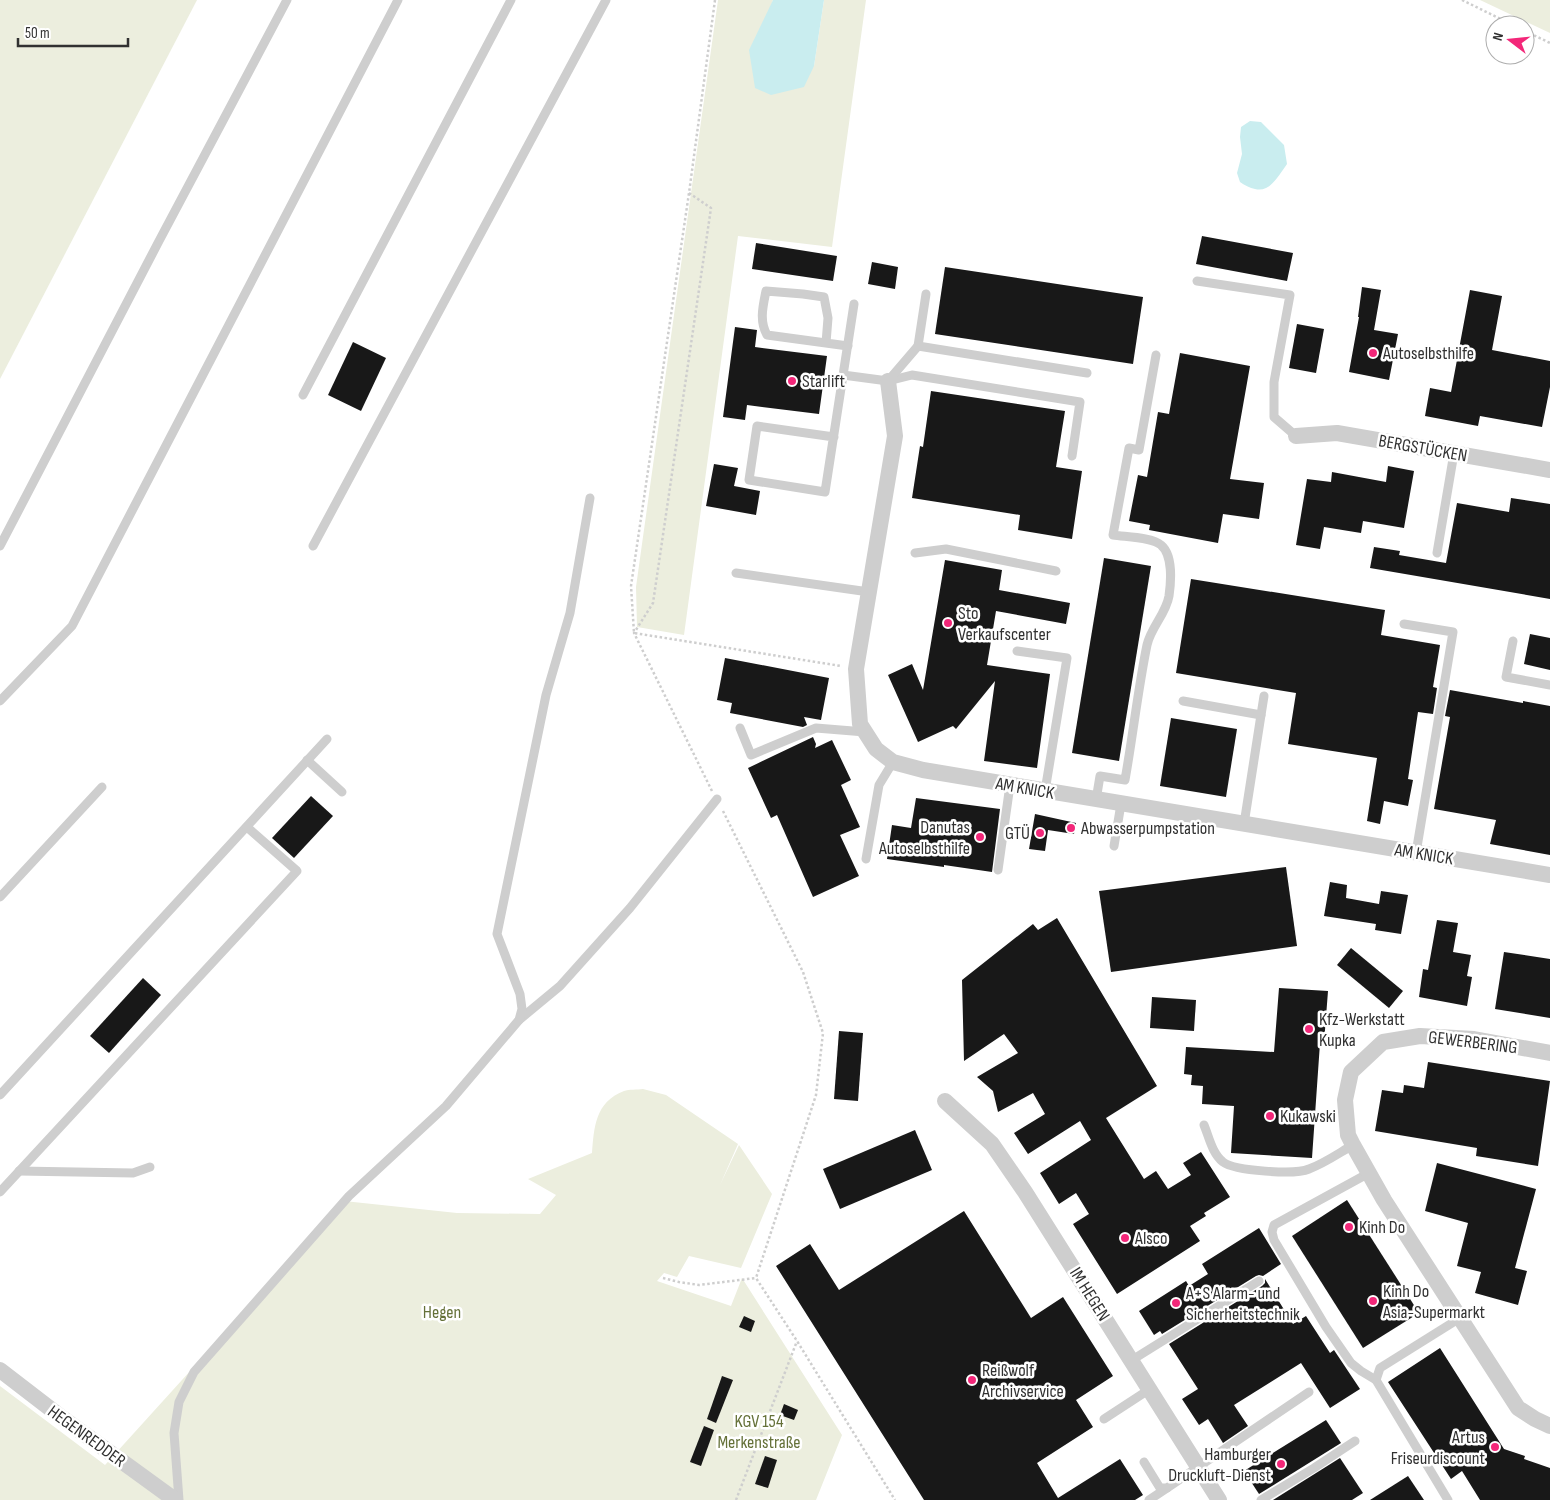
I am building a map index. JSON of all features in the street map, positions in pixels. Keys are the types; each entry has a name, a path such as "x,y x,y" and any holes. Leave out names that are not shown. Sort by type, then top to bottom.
{"street":[{"name":"AM KNICK","path":"888,381 895,436 856,669 860,724 876,748 893,762 923,770 1096,800 1550,875"},
{"name":"BERGSTÜCKEN","path":"1296,436 1337,433 1550,470"},
{"name":"GEWERBERING","path":"1550,1053 1474,1039 1420,1036 1383,1042 1351,1072 1345,1100 1348,1135 1384,1200 1518,1408 1550,1426"},
{"name":"IM HEGEN","path":"945,1101 992,1144 1025,1192 1219,1500"},
{"name":"HEGENREDDER","path":"0,1370 175,1500"}],"lane":[{"path":"0,546 140,276 287,0"},
{"path":"0,701 72,626 398,0"},
{"path":"303,396 511,0"},
{"path":"313,546 606,0"},
{"path":"1197,280 1290,295 1274,382 1274,417 1296,436"},
{"path":"826,343 828,318 824,298 766,290 762,327 767,335 848,346"},
{"path":"888,381 918,346 926,294"},
{"path":"834,438 757,426 749,480 825,492 834,438 854,304"},
{"path":"918,346 1087,373"},
{"path":"1096,800 1100,776 1125,780 1148,642 1169,599 1171,579 1169,560 1162,546 1153,541 1113,535 1129,448 1139,450 1156,355"},
{"path":"843,375 888,381 912,375 1080,402 1072,456"},
{"path":"1437,553 1454,453"},
{"path":"519,1020 522,1009 520,994 497,934 546,695 570,613 590,498"},
{"path":"915,553 946,550 1056,571"},
{"path":"736,573 869,592"},
{"path":"1404,624 1453,632 1416,853"},
{"path":"1513,641 1506,676 1550,685"},
{"path":"1017,650 1067,658 1045,791"},
{"path":"1244,824 1264,696"},
{"path":"1183,701 1261,715"},
{"path":"740,728 752,755 816,728 866,732"},
{"path":"0,1095 326,739"},
{"path":"307,760 342,792"},
{"path":"866,860 879,785 893,762"},
{"path":"998,870 1010,785"},
{"path":"0,897 102,787"},
{"path":"179,1500 174,1433 179,1402 194,1372 349,1196 446,1106 519,1020 560,986 630,908 717,799"},
{"path":"1114,846 1121,804"},
{"path":"0,1192 297,871 247,826"},
{"path":"1204,1125 1214,1152 1224,1163 1250,1169 1300,1172 1311,1168 1353,1144"},
{"path":"19,1171 133,1173 150,1167"},
{"path":"1369,1173 1274,1225 1272,1232 1274,1240 1326,1327 1351,1363 1376,1380 1448,1500"},
{"path":"1132,1360 1259,1281"},
{"path":"1376,1380 1380,1368 1460,1318"},
{"path":"1104,1419 1150,1389"},
{"path":"1149,1500 1309,1392"},
{"path":"1261,1500 1314,1468 1355,1440"},
{"path":"1144,1462 1160,1488 1168,1488"}],"path":[{"path":"715,0 632,586 634,633 803,972 824,1033 816,1094 756,1278"},
{"path":"1462,0 1493,15"},
{"path":"1535,36 1550,43"},
{"path":"634,633 653,603 711,208 689,193"},
{"path":"634,633 856,669"},
{"path":"663,1278 699,1285 756,1278"},
{"path":"756,1278 895,1500"},
{"path":"736,1500 797,1341"}],"green space":[{"path":"0,0 197,0 0,379"},
{"path":"718,0 773,0 771,6 814,66 824,0 866,0 832,247 738,236 684,635 637,627 636,587"},
{"path":"1480,0 1550,0 1550,33 1535,26 1535,15 1512,15"},
{"path":"643,1089 666,1095 738,1144 720,1185 739,1145 772,1194 741,1268 689,1256 677,1277 664,1273 657,1281 731,1306 742,1278 842,1435 816,1500 0,1500 0,1386 105,1465 344,1201 457,1213 540,1214 556,1195 528,1179 592,1153 595,1125 607,1102 624,1091"}],"water":[{"path":"773,0 824,0 814,66 804,87 771,95 755,88 749,50"},
{"path":"1250,121 1261,122 1284,145 1287,164 1270,186 1260,190 1240,182 1237,173 1242,154 1241,127"}],"building":[{"path":"1202,236 1293,253 1287,281 1196,264"},
{"path":"756,243 837,256 833,281 752,269"},
{"path":"872,262 898,267 895,289 868,284"},
{"path":"945,267 1143,297 1133,364 935,334"},
{"path":"1362,287 1381,290 1374,330 1398,334 1389,380 1349,372 1359,317"},
{"path":"1470,290 1502,296 1492,350 1550,361 1550,387 1542,427 1480,416 1478,426 1425,416 1430,388 1451,392"},
{"path":"1297,324 1324,329 1316,373 1289,368"},
{"path":"735,327 757,330 755,347 827,356 819,414 747,405 745,420 723,417"},
{"path":"353,342 386,358 361,411 328,395"},
{"path":"1180,353 1250,366 1230,479 1264,483 1259,519 1223,514 1218,543 1149,530 1150,525 1129,521 1138,475 1147,477 1158,412 1169,414"},
{"path":"931,391 1065,411 1056,467 1082,471 1072,539 1018,530 1020,515 912,498 920,446 923,447"},
{"path":"714,464 738,468 734,486 760,491 756,515 706,506"},
{"path":"1388,466 1414,471 1404,528 1363,521 1361,533 1324,527 1320,549 1296,545 1307,479 1331,482 1332,472 1386,482"},
{"path":"1511,498 1550,504 1550,599 1370,568 1374,547 1400,551 1399,555 1446,563 1457,503 1509,512"},
{"path":"1104,558 1151,566 1119,761 1072,753"},
{"path":"945,560 1002,570 999,590 1070,603 1066,624 996,611 987,665 1050,674 1037,768 984,761 995,681 956,729 953,726 918,742 888,675 912,664 923,690"},
{"path":"1191,579 1385,610 1381,635 1440,645 1433,687 1437,688 1433,714 1418,712 1408,779 1413,780 1408,806 1384,801 1380,824 1367,821 1377,758 1288,744 1296,693 1176,673"},
{"path":"1530,634 1550,638 1550,670 1524,664"},
{"path":"725,658 829,678 821,720 804,717 807,725 803,727 730,713 732,703 717,700"},
{"path":"1450,690 1550,706 1550,855 1490,844 1496,820 1434,809 1450,717 1445,716"},
{"path":"1171,718 1237,729 1226,797 1160,786"},
{"path":"813,737 816,744 815,748 832,740 851,780 841,785 860,827 840,835 859,876 813,897 777,815 771,818 748,768"},
{"path":"311,796 333,816 294,858 272,838"},
{"path":"916,798 1000,809 992,872 887,859 892,825 911,828"},
{"path":"1035,814 1076,823 1074,834 1048,830 1045,851 1029,849"},
{"path":"1286,867 1297,946 1111,972 1099,891"},
{"path":"1330,882 1347,885 1346,898 1379,904 1381,891 1408,895 1401,934 1375,930 1376,924 1324,916"},
{"path":"1057,918 1157,1086 1106,1118 1144,1179 1156,1171 1168,1189 1191,1175 1183,1163 1201,1152 1230,1197 1204,1213 1206,1216 1190,1226 1200,1241 1117,1294 1073,1224 1089,1214 1076,1193 1059,1204 1040,1173 1091,1140 1080,1121 1028,1154 1014,1133 1045,1114 1033,1093 998,1112 993,1091 977,1077 1018,1053 1004,1034 964,1061 962,980 1033,924 1038,930"},
{"path":"1437,920 1458,923 1453,952 1471,955 1467,976 1472,977 1467,1006 1419,997 1423,969 1428,970"},
{"path":"1351,948 1403,991 1389,1008 1337,965"},
{"path":"1504,952 1550,959 1550,1018 1495,1009"},
{"path":"143,978 161,995 109,1053 90,1036"},
{"path":"1279,988 1328,991 1324,1043 1320,1043 1312,1158 1231,1153 1234,1106 1202,1104 1203,1086 1191,1085 1192,1075 1184,1074 1186,1047 1274,1052"},
{"path":"1152,997 1196,1000 1194,1031 1150,1028"},
{"path":"839,1031 863,1033 858,1101 834,1099"},
{"path":"1428,1062 1550,1081 1538,1166 1476,1156 1477,1148 1375,1131 1382,1090 1403,1093 1404,1085 1424,1088"},
{"path":"915,1130 932,1170 840,1209 823,1169"},
{"path":"1437,1163 1536,1189 1515,1268 1527,1271 1518,1305 1475,1293 1481,1272 1457,1266 1468,1223 1425,1211"},
{"path":"1347,1200 1419,1313 1363,1348 1292,1236"},
{"path":"964,1211 1031,1318 1063,1297 1113,1376 1076,1400 1093,1427 1037,1463 1058,1498 1120,1459 1143,1495 1135,1500 924,1500 776,1266 810,1244 839,1290"},
{"path":"1259,1228 1281,1264 1263,1276 1256,1276 1162,1334 1160,1331 1154,1335 1139,1311 1186,1281 1189,1286 1208,1274 1202,1264"},
{"path":"1265,1279 1293,1324 1306,1316 1330,1353 1334,1350 1360,1389 1330,1408 1301,1363 1234,1405 1248,1426 1223,1443 1208,1419 1199,1425 1182,1399 1198,1389 1169,1344 1262,1286 1265,1283"},
{"path":"744,1316 755,1321 751,1332 739,1327"},
{"path":"1440,1348 1504,1449 1525,1456 1524,1459 1550,1468 1550,1500 1480,1500 1462,1471 1451,1479 1388,1382"},
{"path":"722,1376 733,1380 716,1423 707,1419"},
{"path":"784,1404 798,1410 794,1420 780,1415"},
{"path":"1326,1420 1341,1443 1259,1494 1244,1471"},
{"path":"704,1426 714,1430 701,1466 690,1462"},
{"path":"765,1456 777,1460 768,1488 755,1484"},
{"path":"1340,1458 1363,1493 1352,1500 1273,1500"},
{"path":"1408,1476 1424,1500 1370,1500"}],"place":[{"name":"Autoselbsthilfe","path":"1373,353"},
{"name":"Starlift","path":"792,381"},
{"name":"Sto Verkaufscenter","path":"948,623"},
{"name":"Abwasserpumpstation","path":"1071,828"},
{"name":"GTÜ","path":"1040,833"},
{"name":"Danutas Autoselbsthilfe","path":"980,837"},
{"name":"Kfz-Werkstatt Kupka","path":"1309,1029"},
{"name":"Kukawski","path":"1270,1116"},
{"name":"Kinh Do","path":"1349,1227"},
{"name":"Alsco","path":"1125,1238"},
{"name":"Kinh Do Asia-Supermarkt","path":"1373,1301"},
{"name":"A+S Alarm- und Sicherheitstechnik","path":"1176,1303"},
{"name":"Reißwolf Archivservice","path":"972,1380"},
{"name":"Artus Friseurdiscount","path":"1495,1447"},
{"name":"Hamburger Druckluft-Dienst","path":"1281,1464"}],"park label":[{"name":"Hegen","path":"442,1312"},
{"name":"KGV 154 Merkenstraße","path":"759,1431"}]}
